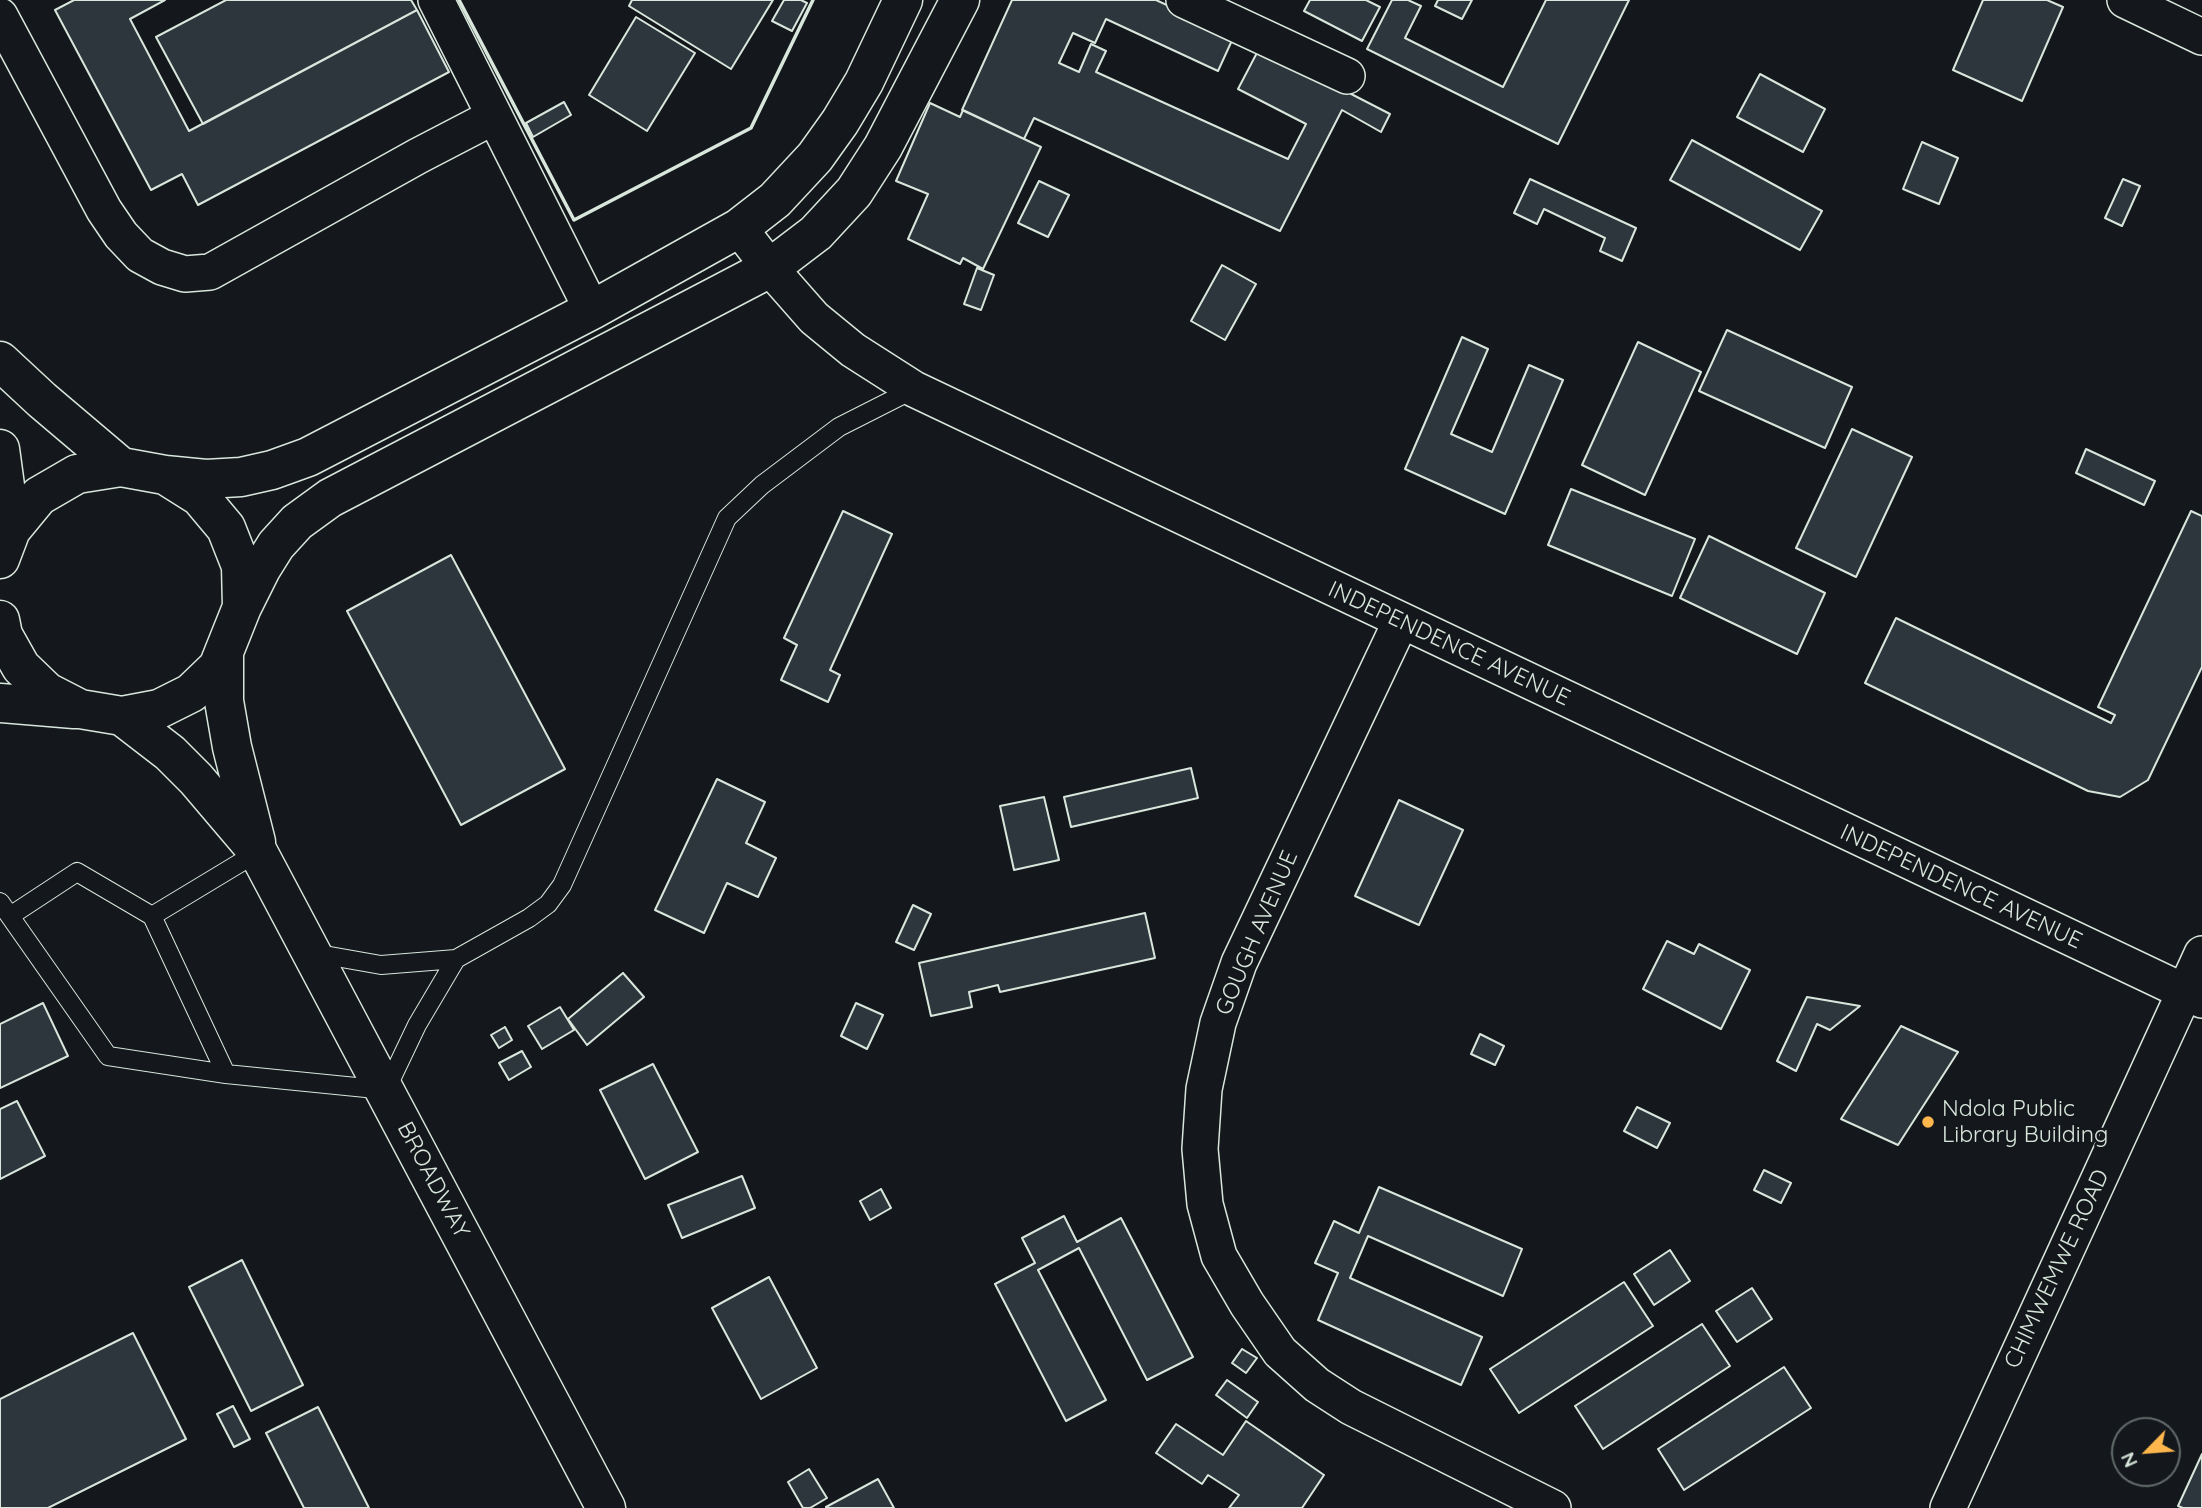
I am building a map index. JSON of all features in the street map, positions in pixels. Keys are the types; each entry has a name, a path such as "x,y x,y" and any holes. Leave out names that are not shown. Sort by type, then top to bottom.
{"main road":[{"path":"5,544 39,496 77,474 121,467 206,479 241,477 272,470 308,457 592,310 739,228 775,200 815,158 863,82 903,0"},
{"path":"0,703 80,709 122,716 159,709 191,693 218,667 242,607 261,569 276,545 297,522 330,498 770,268 816,233 854,192 895,126 960,0"},
{"path":"0,361 121,467"},
{"path":"0,449 5,544"},
{"path":"164,475 200,496 226,528 241,566 242,607"},
{"path":"0,621 3,635 21,667 47,692 80,709"},
{"path":"224,652 226,713 258,852"},
{"path":"122,716 170,753 197,779 258,852"},
{"name":"BROADWAY","path":"258,852 606,1508"}],"street":[{"path":"436,0 592,310"},
{"path":"1184,0 1347,76"},
{"path":"2125,0 2202,37"},
{"path":"0,16 104,210 121,236 141,254 162,267 185,274 210,272 493,117"},
{"name":"INDEPENDENCE AVENUE","path":"739,228 814,318 853,350 914,389 2193,996"},
{"name":"GOUGH AVENUE","path":"1401,621 1239,964 1218,1023 1204,1089 1200,1149 1205,1204 1219,1256 1247,1304 1280,1352 1317,1385 1351,1407 1553,1508"},
{"name":"CHIMWEMWE ROAD","path":"1948,1508 2193,996 2202,954"}],"lane":[{"path":"313,953 381,965 456,959 529,918 548,904 562,885 727,518 762,485 839,427 914,389"},
{"path":"152,916 258,852"},
{"path":"226,1074 152,916 77,872 5,909 107,1056 226,1074 386,1090 417,1025 456,959"}],"building":[{"path":"74,0 165,0 130,19 189,131 417,10 449,72 198,205 182,174 151,190 55,10"},
{"path":"226,0 411,0 417,10 203,124 156,37"},
{"path":"632,0 773,0 731,69 629,6"},
{"path":"784,0 801,0 807,3 792,31 772,21"},
{"path":"1012,0 1156,0 1234,36 1218,71 1106,19 1095,43 1073,33 1059,63 1079,72 1091,44 1106,51 1096,72 1288,159 1306,124 1238,89 1260,47 1390,114 1381,132 1342,110 1280,231 1034,118 1024,139 962,110"},
{"path":"1310,0 1366,0 1380,7 1362,41 1304,11"},
{"path":"1392,0 1408,0 1421,6 1405,38 1503,87 1546,0 1629,0 1558,144 1367,49"},
{"path":"1438,0 1472,0 1462,19 1435,6"},
{"path":"1983,0 2047,0 2063,7 2022,101 1953,70"},
{"path":"636,17 695,53 647,131 589,95"},
{"path":"1760,74 1825,109 1803,152 1737,117"},
{"path":"564,102 571,115 533,137 526,123"},
{"path":"930,103 960,117 963,110 1041,147 983,269 963,258 960,264 908,239 928,194 896,181"},
{"path":"1692,140 1822,211 1800,250 1670,180"},
{"path":"1922,142 1958,158 1939,204 1903,189"},
{"path":"1530,179 1636,228 1622,261 1600,251 1605,238 1544,209 1537,224 1514,213"},
{"path":"2123,179 2140,186 2122,226 2105,218"},
{"path":"1039,181 1069,195 1048,237 1018,223"},
{"path":"1222,265 1256,284 1225,340 1191,321"},
{"path":"977,268 994,275 981,310 964,304"},
{"path":"1727,330 1852,387 1825,448 1699,391"},
{"path":"1462,337 1488,349 1451,434 1492,452 1529,365 1563,380 1505,514 1405,469"},
{"path":"1638,342 1701,372 1645,495 1582,465"},
{"path":"1852,429 1912,457 1856,577 1796,548"},
{"path":"2086,449 2155,481 2144,505 2076,473"},
{"path":"1571,489 1695,539 1672,596 1548,545"},
{"path":"843,511 892,534 830,670 840,675 828,702 781,680 797,645 784,638"},
{"path":"2191,511 2202,516 2202,667 2148,780 2120,797 2088,791 1865,683 1896,618 2111,723 2115,715 2098,707"},
{"path":"1709,536 1825,593 1797,654 1680,598"},
{"path":"451,555 565,769 461,825 347,611"},
{"path":"1191,768 1198,798 1071,827 1064,797"},
{"path":"717,779 765,802 746,843 776,858 758,897 727,883 704,933 655,910"},
{"path":"1044,797 1059,860 1014,870 1000,806"},
{"path":"1399,800 1463,830 1419,925 1355,896"},
{"path":"913,905 931,914 914,950 896,942"},
{"path":"1145,913 1155,958 1000,992 998,985 969,992 972,1007 931,1016 919,963"},
{"path":"1667,941 1694,954 1699,944 1750,970 1721,1029 1643,989"},
{"path":"623,973 644,997 587,1045 568,1019"},
{"path":"1807,997 1860,1006 1830,1030 1817,1024 1796,1071 1777,1061"},
{"path":"43,1003 68,1056 0,1088 0,1024"},
{"path":"856,1003 883,1015 867,1049 841,1036"},
{"path":"560,1007 574,1030 542,1049 528,1026"},
{"path":"1901,1026 1958,1052 1898,1145 1841,1119"},
{"path":"505,1027 512,1040 499,1048 491,1035"},
{"path":"1480,1034 1504,1046 1495,1065 1471,1054"},
{"path":"522,1051 531,1067 509,1080 499,1063"},
{"path":"653,1064 698,1152 645,1179 600,1090"},
{"path":"17,1101 45,1156 0,1179 0,1109"},
{"path":"1637,1107 1670,1123 1657,1148 1624,1131"},
{"path":"1764,1170 1791,1183 1781,1203 1754,1190"},
{"path":"742,1176 755,1208 682,1238 668,1205"},
{"path":"1379,1187 1522,1249 1503,1296 1368,1236 1350,1278 1482,1337 1461,1385 1318,1320 1338,1273 1315,1263 1334,1221 1359,1233"},
{"path":"881,1189 891,1208 870,1220 860,1201"},
{"path":"1064,1216 1077,1242 1121,1218 1193,1357 1147,1380 1079,1248 1038,1270 1106,1400 1066,1421 995,1284 1035,1263 1022,1238"},
{"path":"1670,1250 1690,1281 1654,1305 1634,1274"},
{"path":"242,1260 303,1385 251,1411 189,1287"},
{"path":"769,1277 817,1368 761,1399 712,1308"},
{"path":"1624,1282 1653,1326 1519,1413 1490,1369"},
{"path":"1752,1288 1772,1319 1737,1342 1716,1311"},
{"path":"1702,1324 1730,1366 1603,1449 1575,1406"},
{"path":"133,1333 186,1439 48,1508 0,1508 0,1399"},
{"path":"1242,1349 1257,1358 1246,1373 1232,1363"},
{"path":"1784,1367 1811,1408 1684,1490 1658,1449"},
{"path":"1227,1380 1258,1402 1247,1418 1216,1395"},
{"path":"233,1406 250,1439 234,1447 217,1414"},
{"path":"318,1407 369,1508 304,1508 266,1433"},
{"path":"1246,1421 1324,1475 1302,1508 1229,1508 1239,1495 1208,1475 1202,1484 1156,1453 1176,1424 1223,1455"},
{"path":"2202,1454 2202,1508 2178,1506"},
{"path":"809,1469 827,1498 810,1508 803,1508 788,1482"},
{"path":"878,1479 894,1508 826,1508 826,1507"}],"wall":[{"path":"459,0 574,220 751,128 813,0"}],"place":[{"name":"Ndola Public Library Building","path":"1928,1122"}]}
